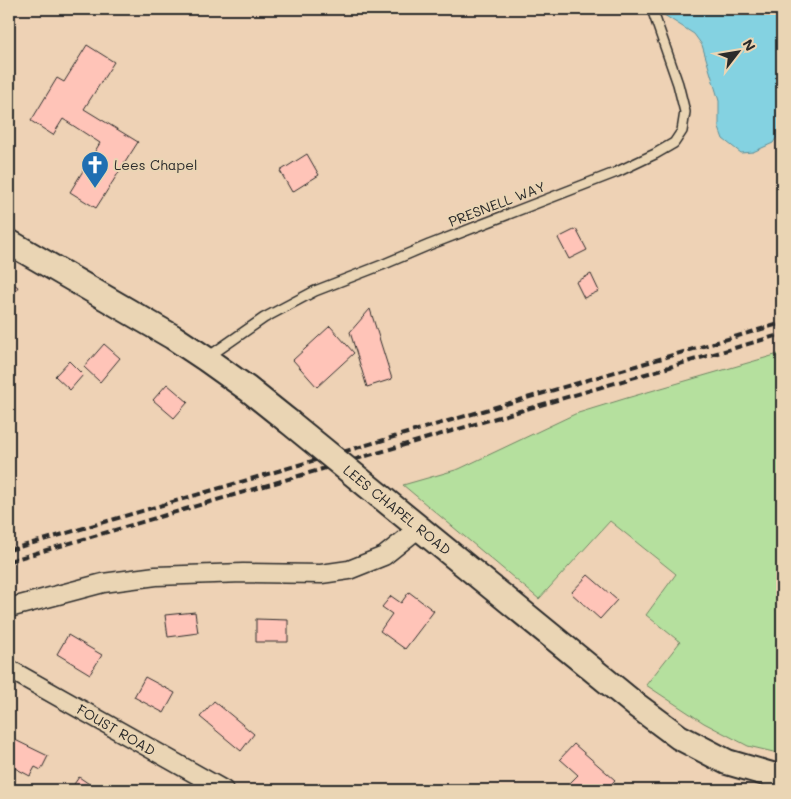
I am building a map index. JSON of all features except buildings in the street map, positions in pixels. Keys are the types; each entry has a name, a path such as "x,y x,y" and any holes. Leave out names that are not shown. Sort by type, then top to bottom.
{"main road":[{"name":"LEES CHAPEL ROAD","path":"9,242 173,337 248,389 679,737 727,762 782,778"}],"street":[{"path":"9,608 103,583 156,576 244,573 321,574 349,570 384,556 419,528"},
{"name":"FOUST ROAD","path":"9,669 224,790"}],"lane":[{"name":"PRESNELL WAY","path":"206,359 264,318 315,291 616,172 674,143 682,131 686,112 652,9"},
{"path":"9,98 11,102 9,109"}],"green space":[{"path":"782,353 782,754 748,746 704,723 646,685 680,642 646,615 676,574 610,521 539,599 403,485 459,469 575,414"}],"water":[{"path":"660,9 782,9 782,129 773,143 753,152 741,153 723,139 719,128 719,101 702,45 694,34 661,13"}],"railway":[{"path":"9,550 782,323"},
{"path":"9,561 782,334"}],"place":[{"name":"Lees Chapel","path":"95,189"}]}
